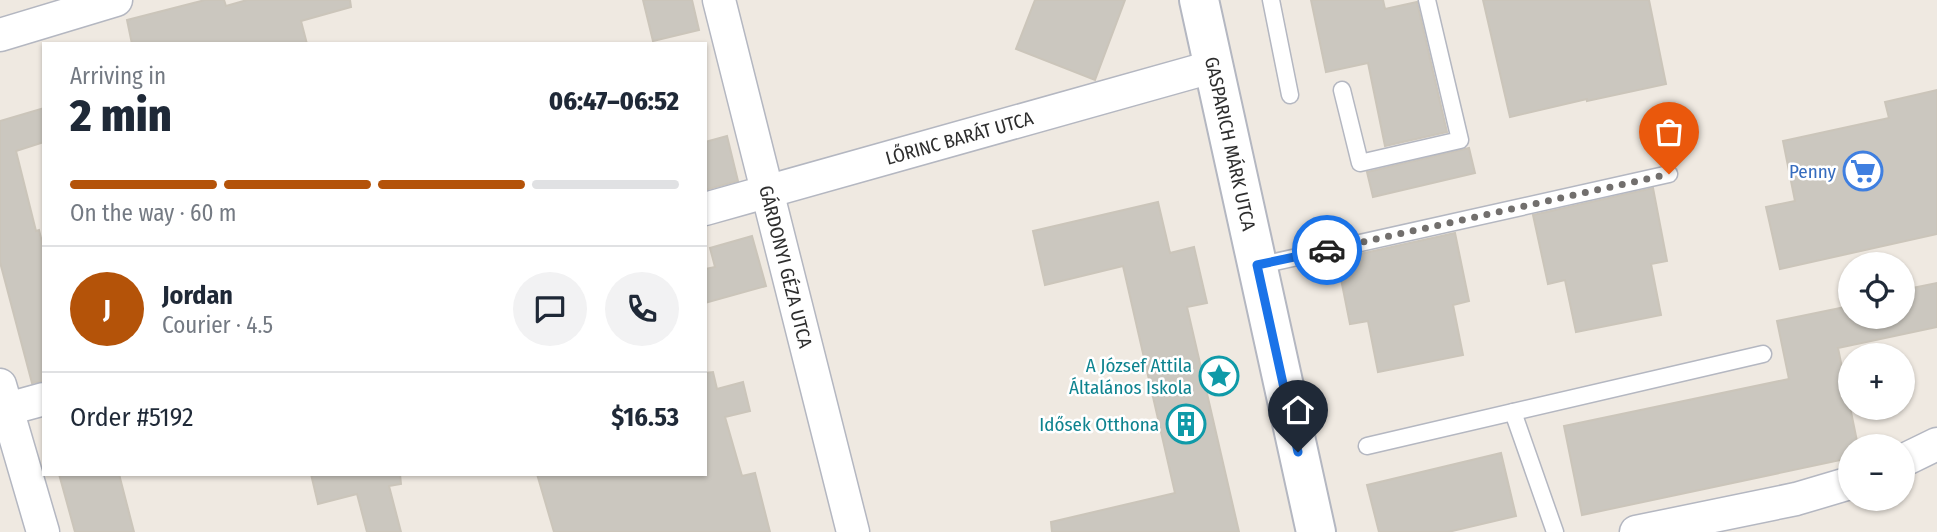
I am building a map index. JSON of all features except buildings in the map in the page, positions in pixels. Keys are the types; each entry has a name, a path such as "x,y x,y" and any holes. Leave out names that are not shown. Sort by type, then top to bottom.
{"street":[{"path":"0,35 116,0"},
{"name":"GÁRDONYI GÉZA UTCA","path":"719,0 853,532"},
{"name":"GASPARICH MÁRK UTCA","path":"1199,0 1316,532"},
{"name":"LŐRINC BARÁT UTCA","path":"707,208 1214,66"},
{"path":"42,399 2,402 43,532"},
{"path":"1915,455 1937,444"},
{"path":"1636,532 1796,499 1838,487"}],"lane":[{"path":"1271,0 1290,95"},
{"path":"1342,90 1360,163 1460,140 1427,0"},
{"path":"1257,265 1669,174"},
{"path":"1367,446 1763,354"},
{"path":"1513,412 1555,532"}],"way so far":[{"path":"1327,250 1669,174"}],"place":[{"name":"Penny","path":"1863,171"},
{"name":"A József Attila Általános Iskola","path":"1219,376"},
{"name":"Idősek Otthona","path":"1186,424"}],"route":[{"path":"1298,452 1257,265 1327,250"}]}
